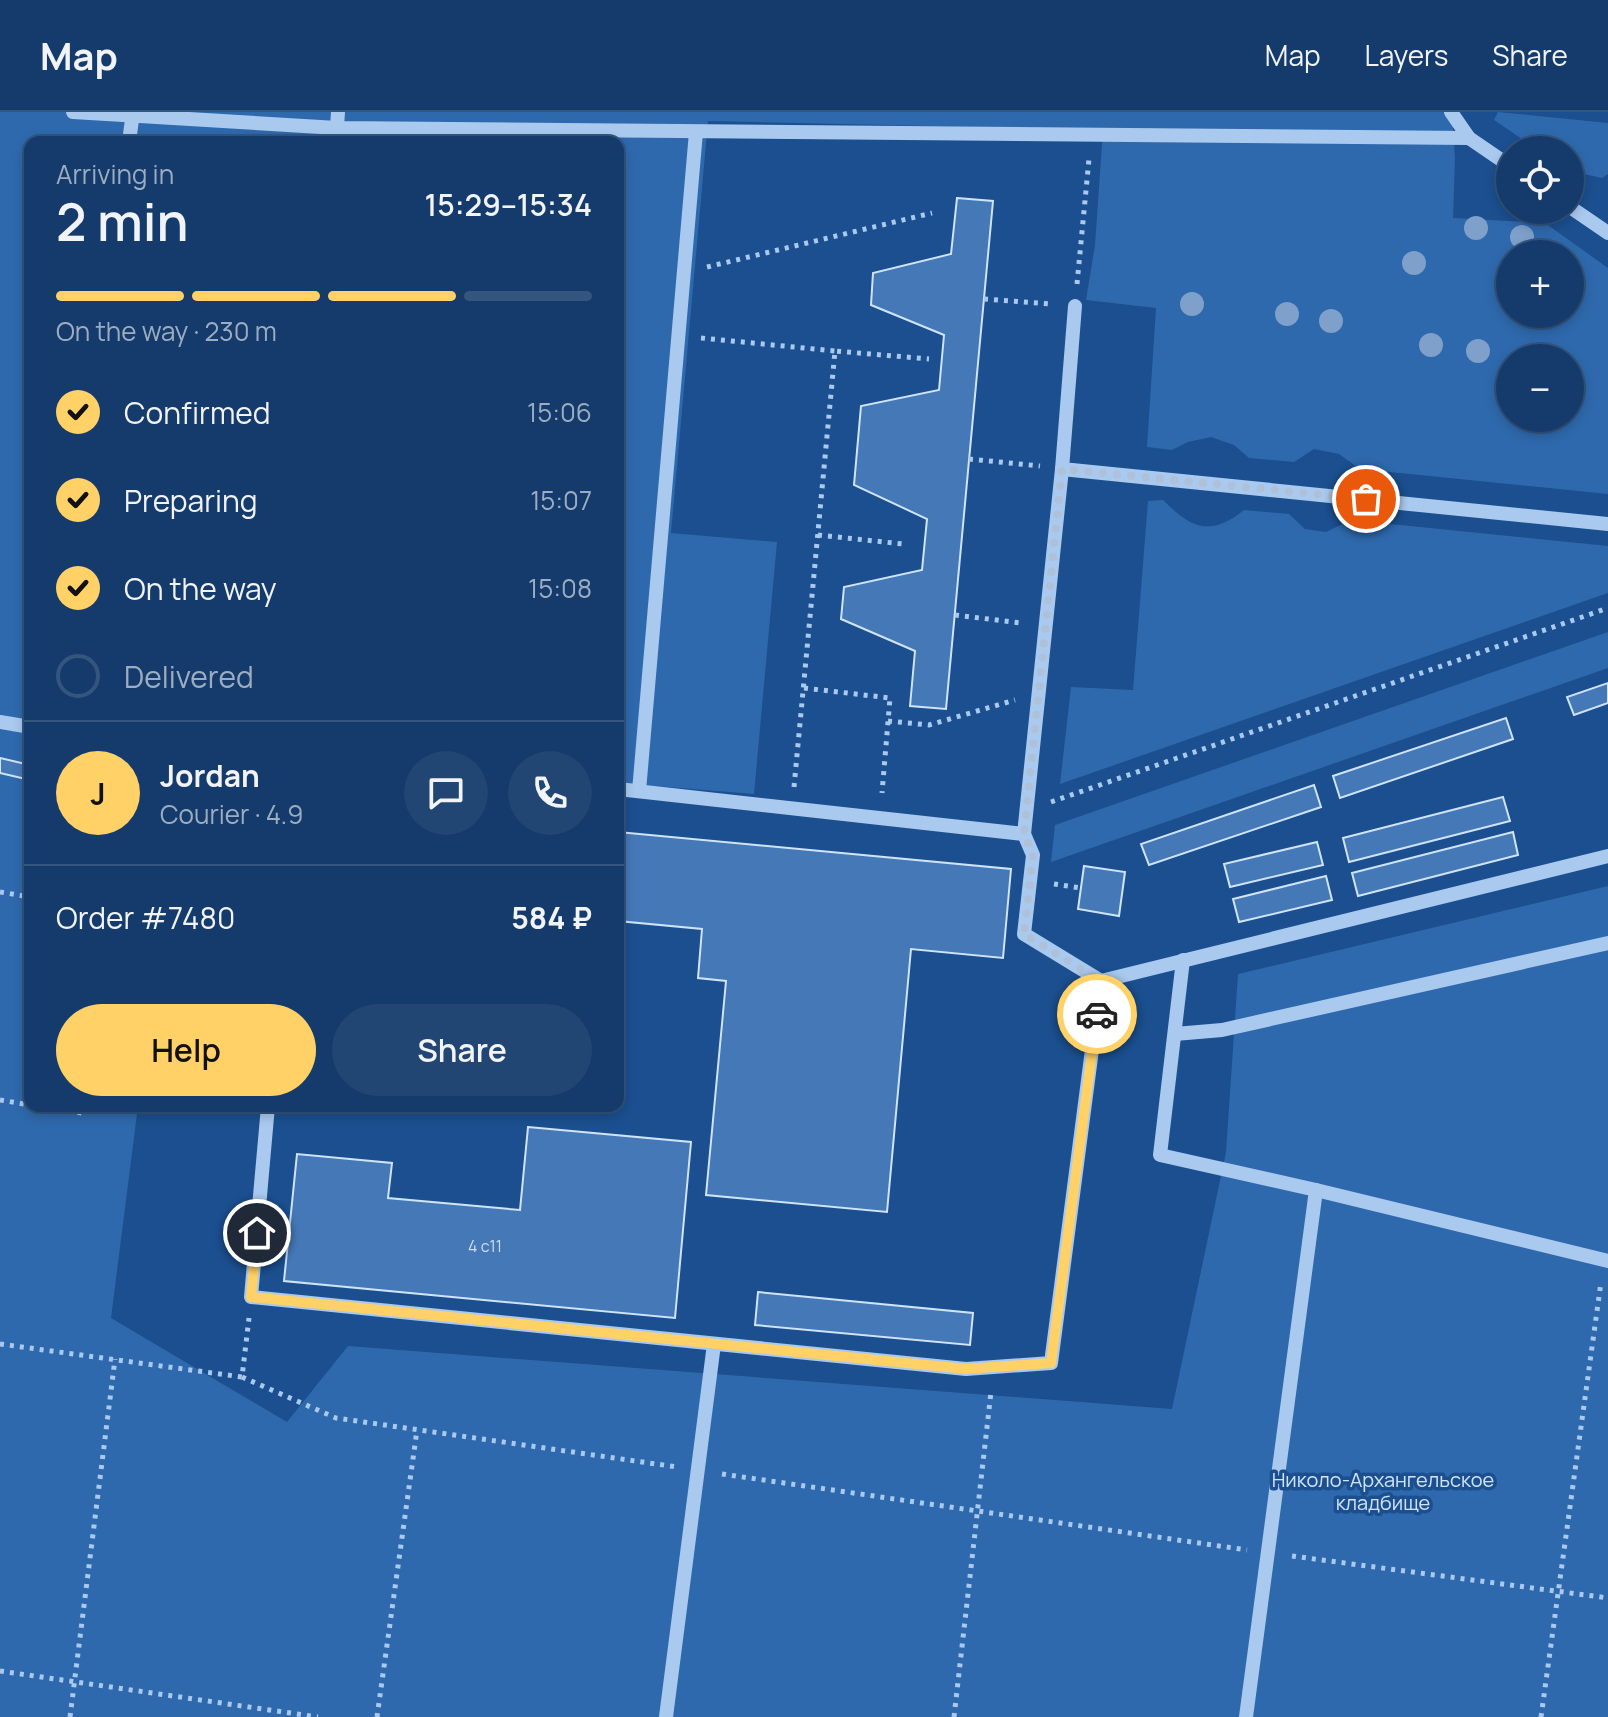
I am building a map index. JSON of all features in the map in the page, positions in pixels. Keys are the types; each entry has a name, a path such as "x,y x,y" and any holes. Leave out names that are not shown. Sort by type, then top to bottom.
{"lane":[{"path":"73,112 133,114 337,135 696,132 1469,138"},
{"path":"337,135 338,112"},
{"path":"1451,112 1469,138 1496,156"},
{"path":"130,136 133,114"},
{"path":"639,791 696,132"},
{"path":"1584,217 1608,233"},
{"path":"1075,306 1062,469 1024,834 1033,855 1024,934 1101,981 1608,856"},
{"path":"1062,469 1608,524"},
{"path":"0,722 24,726"},
{"path":"624,790 1024,834"},
{"path":"1175,1034 1222,1030 1608,943"},
{"path":"1183,960 1160,1155 1606,1261"},
{"path":"267,1112 251,1297 966,1369 1051,1363 1101,981"},
{"path":"1246,1717 1316,1190"},
{"path":"666,1717 714,1344"}],"path":[{"path":"984,299 1075,306 1091,135"},
{"path":"684,272 932,213"},
{"path":"678,336 929,359"},
{"path":"792,808 835,351"},
{"path":"969,459 1062,469"},
{"path":"818,535 903,544"},
{"path":"1027,810 1608,608"},
{"path":"955,615 1046,626"},
{"path":"804,688 890,698 879,818"},
{"path":"888,721 929,725 1039,693"},
{"path":"1062,886 1081,888"},
{"path":"0,892 24,896"},
{"path":"0,1100 24,1104"},
{"path":"76,1112 82,1113"},
{"path":"1541,1717 1556,1591 1606,1261"},
{"path":"242,1377 251,1297"},
{"path":"0,1344 242,1377 336,1418 1268,1553 1608,1598"},
{"path":"70,1717 115,1359"},
{"path":"954,1717 994,1367"},
{"path":"377,1717 417,1430"},
{"path":"0,1671 318,1717"}],"green space":[{"name":"Николо-Архангельское кладбище","path":"0,112 1452,112 1455,159 1453,218 1496,220 1496,224 1546,224 1569,240 1496,240 1496,328 1584,328 1584,251 1608,268 1608,494 1360,469 1339,454 1314,449 1294,462 1249,458 1234,445 1211,437 1188,442 1172,450 1147,447 1156,308 1086,300 1095,245 1103,130 708,121 671,533 777,542 754,794 624,783 624,136 24,136 24,1112 137,1112 111,1318 287,1422 348,1346 1172,1409 1226,1152 1238,974 1608,886 1608,1717 0,1717"},
{"path":"1498,112 1608,123 1608,174 1602,178 1584,174 1584,136 1517,136 1494,120"},
{"path":"1163,500 1183,518 1202,526 1221,524 1244,510 1289,514 1305,529 1326,532 1351,520 1608,546 1608,593 1060,784 1071,687 1133,690 1148,501"},
{"path":"1608,632 1608,668 1051,862 1055,825"}],"building":[{"path":"957,198 993,201 946,709 910,706 915,651 841,619 844,587 922,570 927,519 854,485 861,406 939,390 944,335 871,305 873,273 951,254"},
{"path":"1608,683 1608,703 1574,715 1567,697"},
{"path":"1506,718 1513,739 1340,798 1333,776"},
{"path":"0,758 24,764 24,779 0,773"},
{"path":"1314,785 1321,807 1149,865 1141,844"},
{"path":"1503,797 1510,821 1349,862 1343,838"},
{"path":"1513,832 1518,855 1358,896 1352,873"},
{"path":"624,833 1011,869 1003,958 911,949 887,1212 706,1195 726,981 698,978 702,929 624,922"},
{"path":"1317,842 1323,865 1230,887 1224,864"},
{"path":"1084,866 1125,872 1119,916 1078,909"},
{"path":"1326,876 1332,900 1239,922 1233,899"},
{"path":"528,1127 691,1142 675,1318 284,1281 297,1154 392,1163 388,1198 520,1210"},
{"path":"758,1292 973,1313 970,1345 755,1325"}],"way so far":[{"path":"1097,1014 1101,981 1024,934 1033,855 1024,834 1062,469 1366,499"}],"route":[{"path":"257,1233 251,1297 966,1369 1051,1363 1097,1014"}]}
